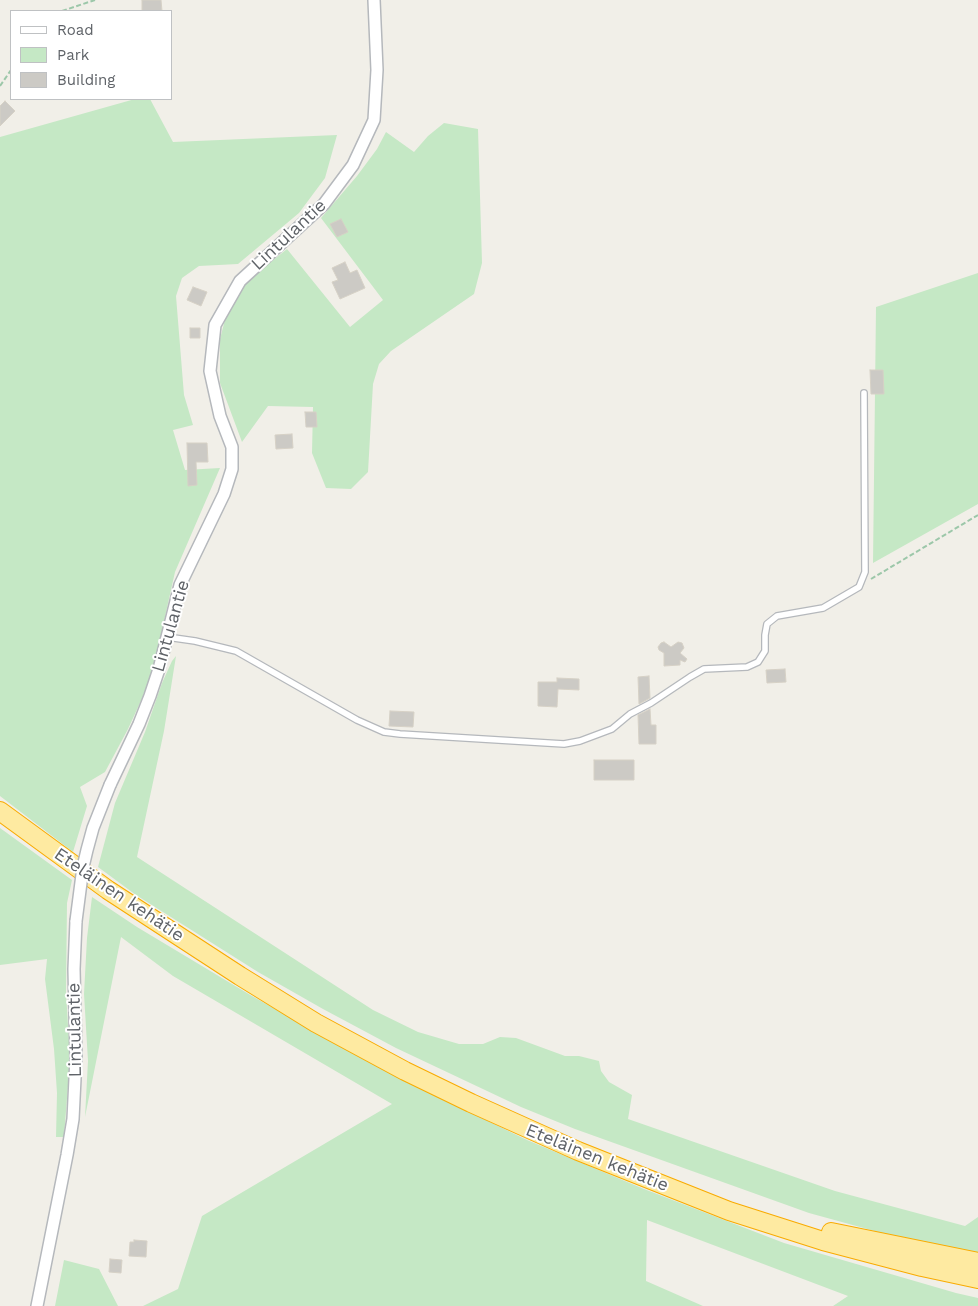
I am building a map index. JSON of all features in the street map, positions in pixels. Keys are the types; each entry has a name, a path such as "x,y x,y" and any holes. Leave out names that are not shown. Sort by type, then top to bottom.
{"highway":[{"name":"Eteläinen kehätie","path":"0,811 108,890 316,1023 405,1071 523,1128 729,1211 825,1236 978,1269"},
{"name":"Eteläinen kehätie","path":"825,1236 922,1267 978,1279"},
{"path":"825,1236 978,1262"},
{"path":"825,1236 916,1271 978,1286"}],"street":[{"name":"Lintulantie","path":"37,1306 73,1118 76,1058 74,968 76,921 85,858 93,828 110,785 150,696 168,637 180,586 224,494 232,469 232,447 220,416 210,371 215,325 240,281 324,204 353,165 374,120 377,70 374,0"}],"lane":[{"path":"168,637 236,651 356,720 384,732 564,744 580,742 612,729 630,714 651,703 690,676 704,669 747,667 758,662 765,651 767,624 777,616 823,608 858,587 865,572 864,393"}],"path":[{"path":"65,10 95,0"},
{"path":"0,86 10,71"},
{"path":"858,587 978,515"}],"green space":[{"path":"131,100 151,100 173,142 337,135 325,178 299,213 238,264 199,266 182,278 176,296 184,395 193,425 173,430 185,470 220,468 175,572 155,661 145,692 105,772 80,787 87,806 73,852 0,796 0,137"},
{"path":"444,123 478,129 482,263 474,294 391,351 379,364 373,384 368,472 351,489 326,488 312,453 313,407 268,406 242,442 220,383 220,339 227,312 247,281 287,249 350,327 383,300 321,218 357,176 377,149 386,132 414,152 428,136"},
{"path":"978,273 978,504 873,563 876,307"},
{"path":"176,656 164,731 137,857 373,1010 418,1032 459,1044 483,1044 500,1037 516,1038 565,1056 579,1056 599,1061 601,1071 609,1082 632,1095 628,1119 835,1191 965,1226 978,1217 978,1254 900,1238 809,1213 575,1129 521,1107 396,1048 323,1009 258,972 136,895 98,867 115,803 145,732 162,683"},
{"path":"0,828 72,880 67,903 66,992 70,1059 64,1137 56,1137 57,1093 54,1049 45,979 47,959 0,965"},
{"path":"92,897 137,927 252,996 389,1073 527,1140 644,1189 784,1243 978,1298 978,1306 833,1306 848,1296 647,1220 646,1281 703,1306 143,1306 178,1289 202,1216 392,1104 173,976 121,937 85,1117 88,1061 84,994 87,938"},
{"path":"64,1260 99,1269 118,1306 55,1306"}],"building":[{"path":"142,0 161,0 162,10 142,10"},
{"path":"5,101 15,111 0,126 0,106"},
{"path":"341,219 348,232 337,237 330,224"},
{"path":"345,262 350,273 357,270 365,288 340,299 332,282 338,280 332,268"},
{"path":"193,287 207,292 201,306 187,300"},
{"path":"190,328 200,328 200,338 190,338"},
{"path":"870,370 883,370 884,394 871,394"},
{"path":"305,412 316,412 317,427 306,427"},
{"path":"292,434 293,448 276,449 275,435"},
{"path":"187,443 207,443 208,462 196,462 197,485 188,486"},
{"path":"664,642 671,647 678,642 682,643 684,648 680,653 687,659 685,662 680,660 680,665 664,666 664,653 658,647"},
{"path":"785,669 786,682 767,683 766,670"},
{"path":"649,676 650,698 639,704 638,677"},
{"path":"557,678 579,679 579,690 558,689 557,707 538,706 538,682 557,682"},
{"path":"650,709 651,725 656,725 656,744 639,744 638,715"},
{"path":"390,711 414,712 413,727 389,726"},
{"path":"594,760 634,760 634,780 594,780"},
{"path":"134,1240 147,1241 146,1257 129,1256 130,1242 134,1242"},
{"path":"110,1259 122,1260 121,1273 109,1272"}]}
